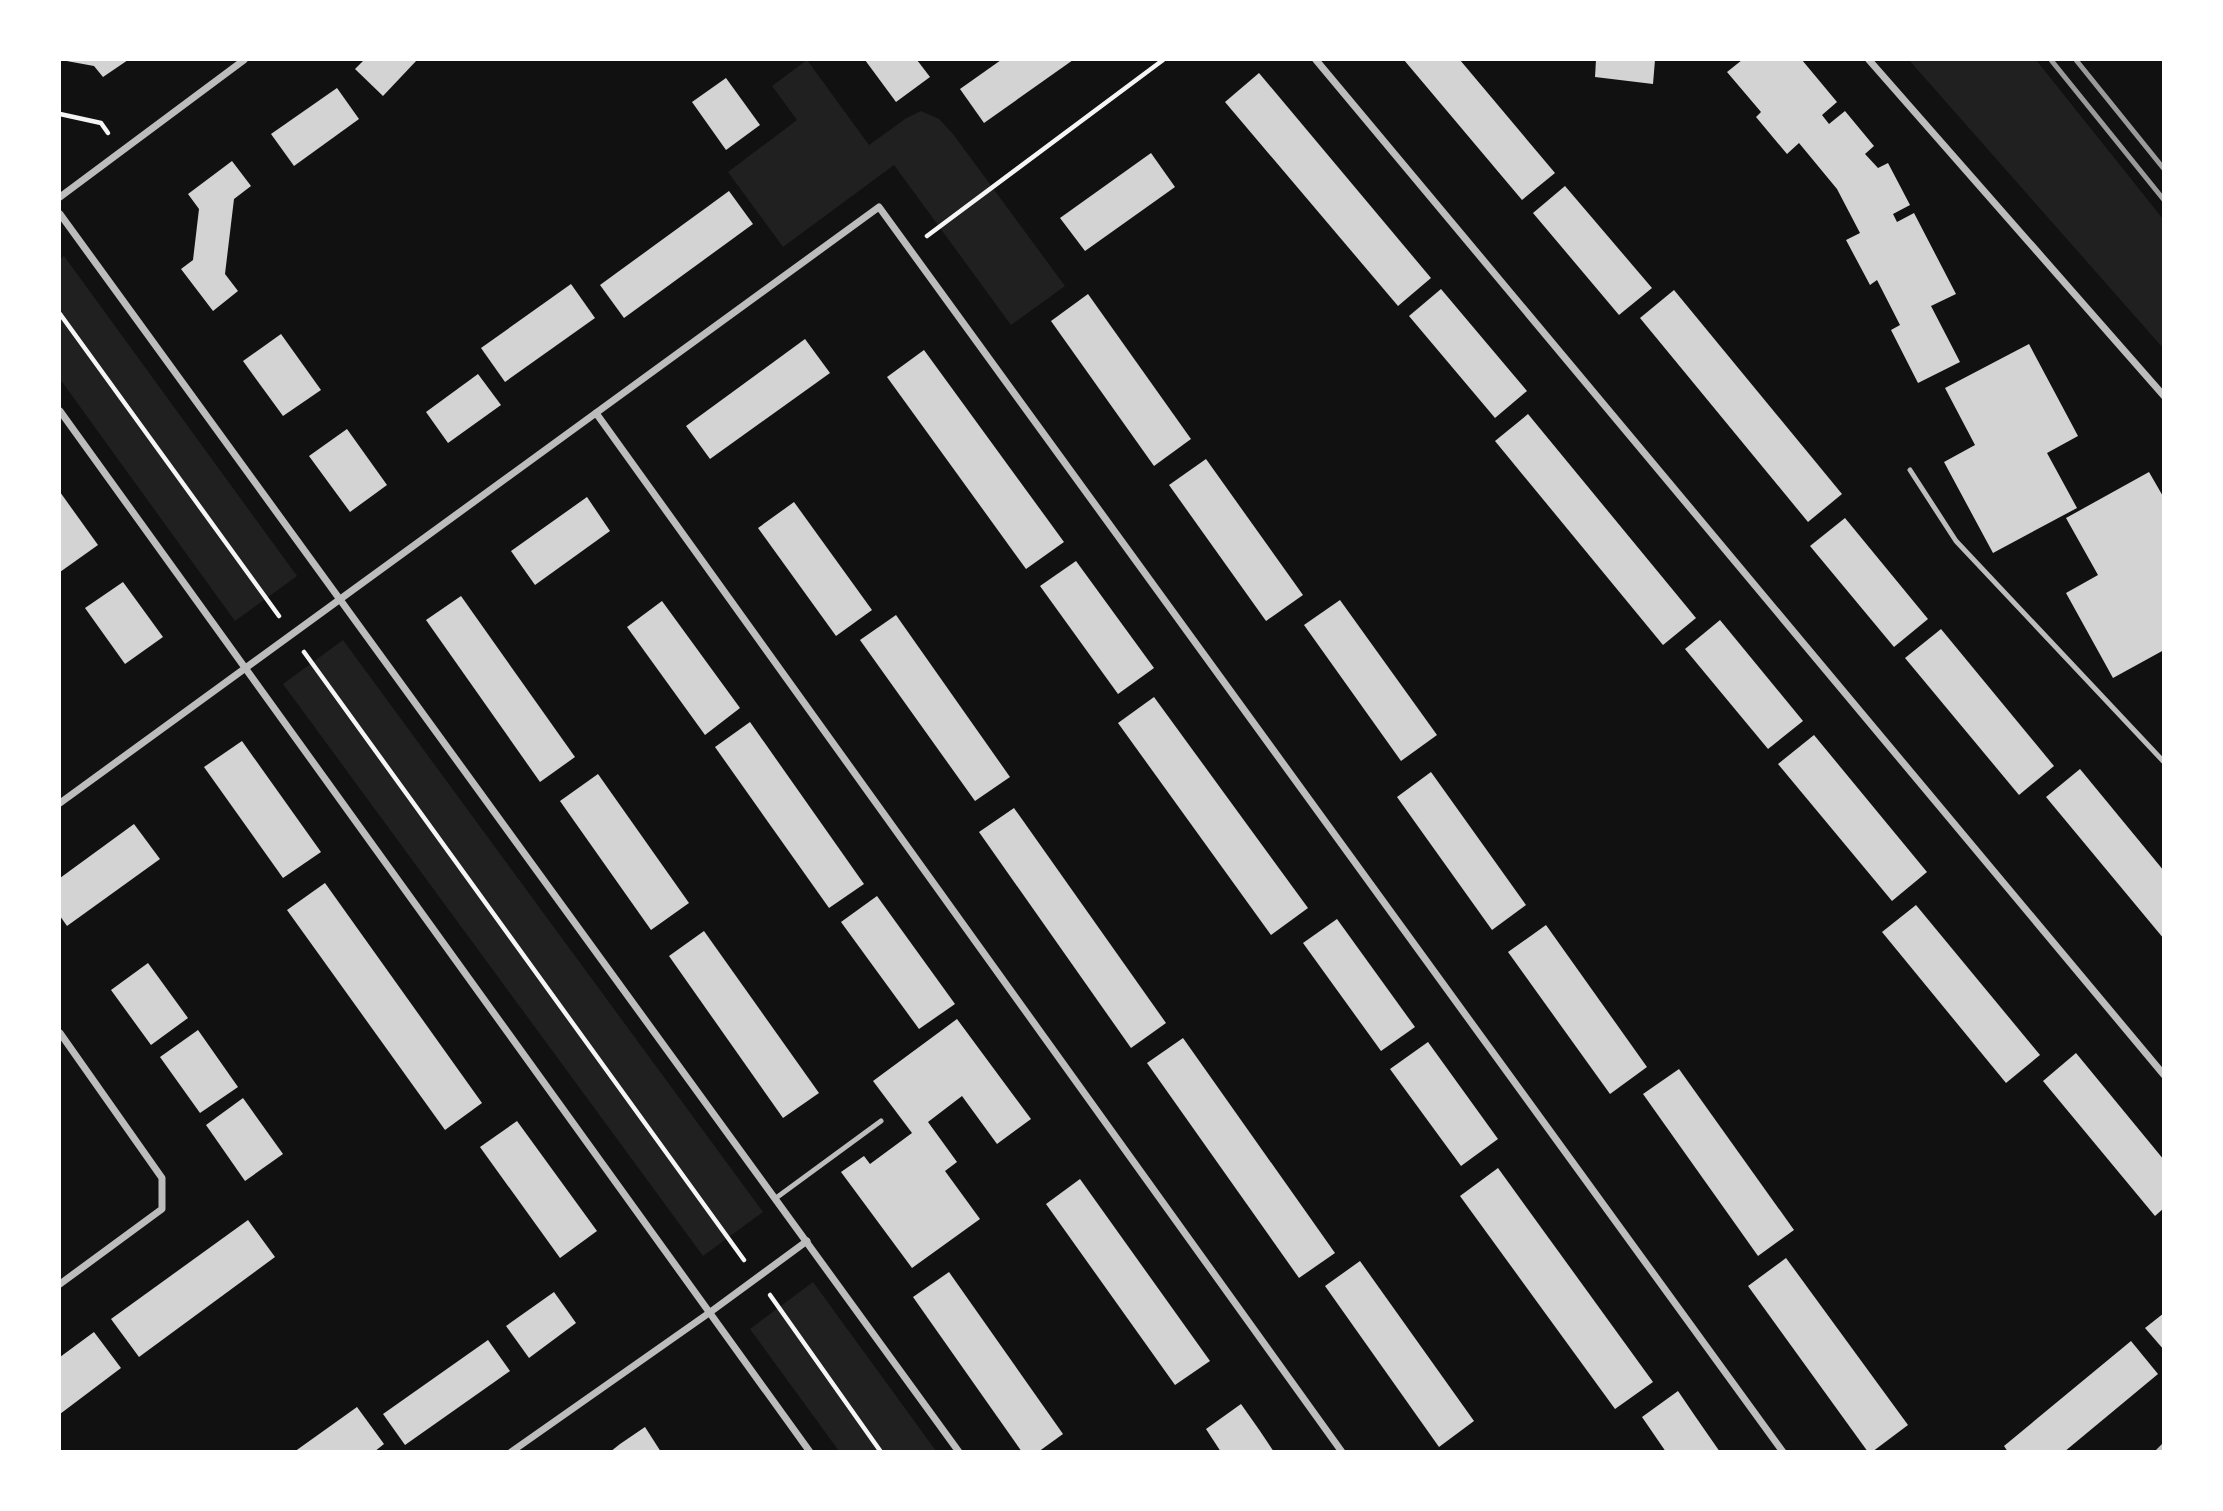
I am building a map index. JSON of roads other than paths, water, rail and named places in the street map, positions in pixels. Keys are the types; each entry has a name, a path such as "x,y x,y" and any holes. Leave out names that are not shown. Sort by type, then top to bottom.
{"street":[{"path":"60,197 244,60"},
{"path":"1316,60 2164,1075"},
{"path":"1869,60 2164,396"},
{"path":"60,803 879,207 1783,1451"},
{"path":"60,214 959,1451"},
{"path":"60,411 810,1451"},
{"path":"596,413 1342,1451"},
{"path":"60,1032 162,1178 162,1209 60,1284"},
{"path":"510,1451 709,1313 807,1241"},
{"path":"2159,1451 2164,1447"}],"lane":[{"path":"1910,470 1956,541 2164,762"},
{"path":"776,1198 881,1121"}],"railway":[{"path":"2051,60 2164,200"},
{"path":"2076,60 2164,169"}]}
